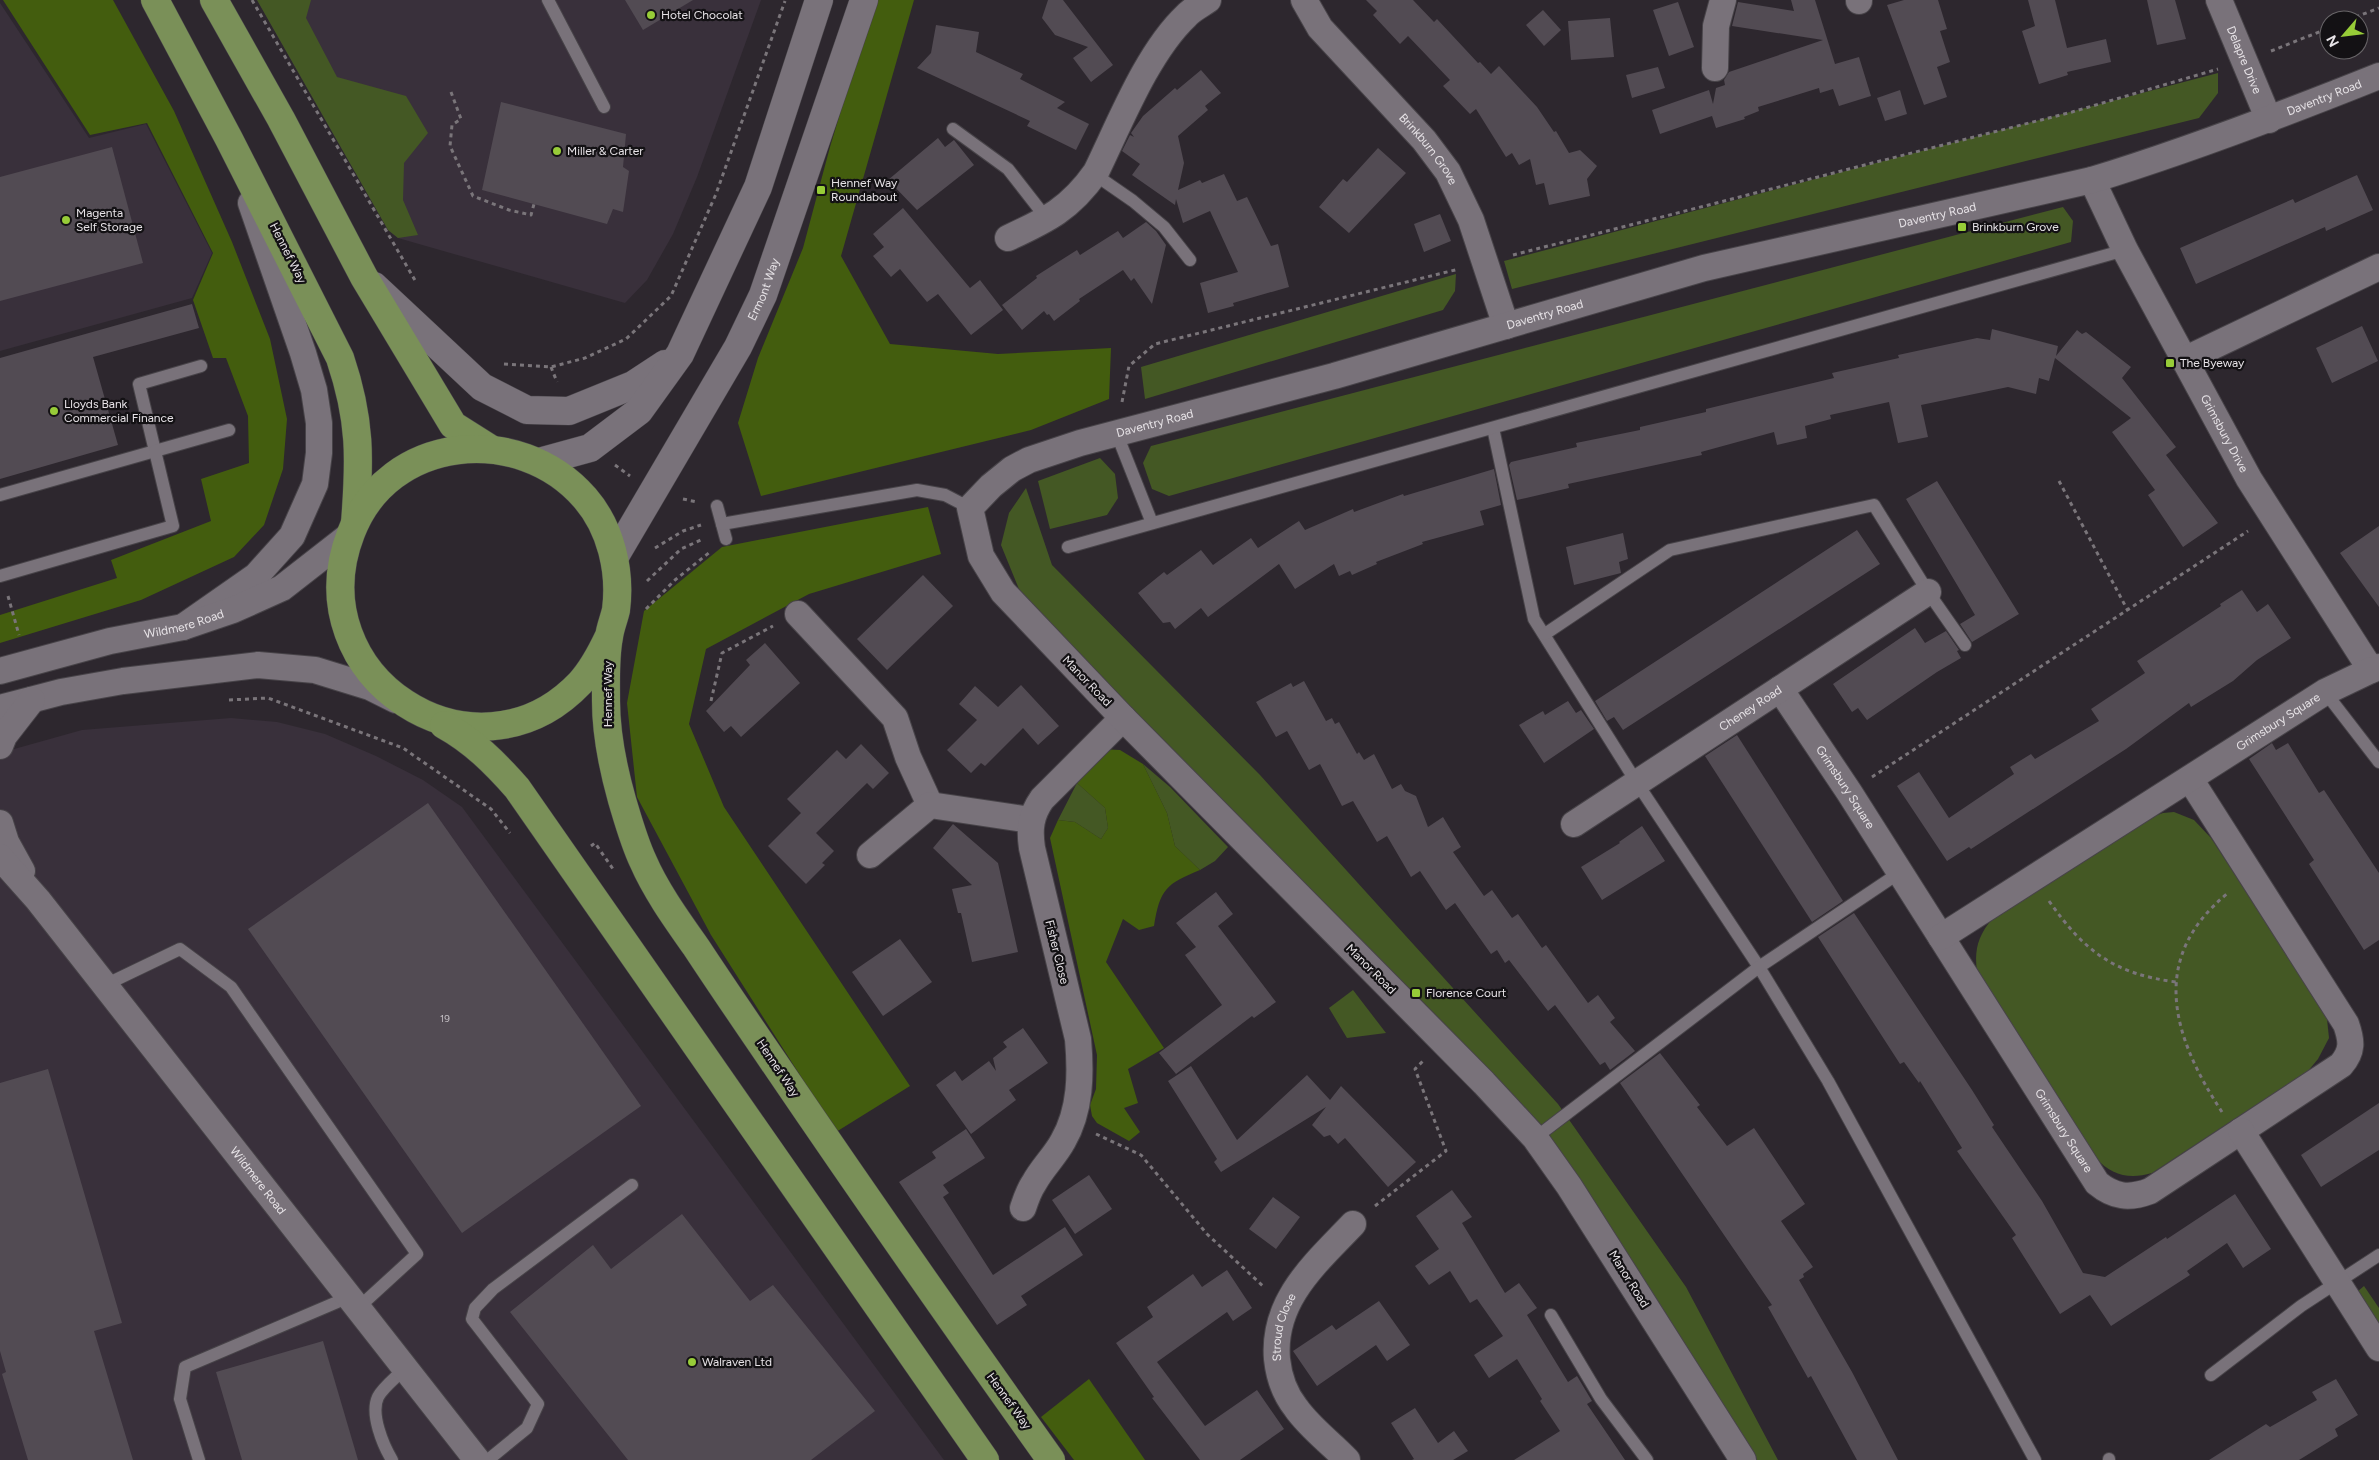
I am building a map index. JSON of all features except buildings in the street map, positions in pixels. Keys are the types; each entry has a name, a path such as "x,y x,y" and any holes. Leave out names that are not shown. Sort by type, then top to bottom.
{"highway":[{"name":"Hennef Way","path":"155,0 326,326 340,358 351,390 360,455 352,530"},
{"path":"214,0 364,277 453,425 491,448"},
{"path":"432,718 458,724 485,726 512,722 537,713 560,700 580,682 597,660 609,636 615,614 618,586 614,558 605,528 588,501 566,479 539,462 515,453 491,448 463,449 436,454 411,465 382,488 370,501 352,530 342,561 340,588 343,615 348,632 364,664 381,686 402,702 465,737 502,771 517,788 985,1460"},
{"name":"Hennef Way","path":"609,636 606,707 609,744 628,818 642,860 675,917 926,1286 1051,1460"}],"street":[{"path":"539,462 590,448 639,411 680,354 758,187 819,0"},
{"name":"Ermont Way","path":"614,558 738,347 763,295 864,0"},
{"name":"Brinkburn Grove","path":"1304,0 1320,28 1332,43 1437,156 1448,172 1471,220 1506,326"},
{"path":"1715,68 1716,26 1723,0"},
{"name":"Delapre Drive","path":"2219,0 2269,120"},
{"path":"1008,238 1047,219 1071,202 1094,174 1152,61 1190,5"},
{"name":"Daventry Road","path":"970,508 999,478 1029,460 1116,432 1334,376 1704,268 2092,180 2269,120 2379,76"},
{"path":"183,627 256,576 292,536 315,484 319,453 319,423 314,390 306,362 229,140"},
{"name":"Grimsbury Drive","path":"2092,180 2125,250 2249,479 2271,516 2375,669"},
{"path":"2184,360 2379,267"},
{"path":"364,277 482,387 527,410 569,411 589,404 633,385 680,354"},
{"name":"Manor Road","path":"970,508 981,556 996,582 1123,718 1441,1040 1534,1138 1594,1222 1743,1460"},
{"name":"Wildmere Road","path":"0,671 110,641 183,627 233,610 282,588 352,530"},
{"name":"Cheney Road","path":"1574,824 1928,592"},
{"path":"798,614 895,718 908,757 930,805"},
{"path":"0,708 61,692 123,681 258,665 292,667 334,675 370,687 402,702"},
{"name":"Grimsbury Square","path":"1941,937 2325,692 2375,669"},
{"name":"Grimsbury Square","path":"1780,689 1849,792 2097,1183 2108,1192 2122,1197 2137,1196 2150,1191 2239,1133 2341,1065 2348,1057 2351,1046 2346,1024 2190,779"},
{"path":"0,746 4,736 32,700"},
{"name":"Fisher Close","path":"1023,1208 1034,1183 1063,1141 1072,1123 1077,1104 1079,1083 1078,1039 1032,848 1031,820 1042,798 1123,718"},
{"path":"870,855 930,805 1031,820"},
{"name":"Wildmere Road","path":"0,823 10,850 38,900"},
{"name":"Wildmere Road","path":"0,857 38,900 477,1460"},
{"path":"2239,1133 2379,1348"},
{"name":"Stroud Close","path":"1347,1460 1297,1410 1281,1383 1278,1370 1277,1338 1285,1307 1302,1278 1353,1224"}],"lane":[{"path":"548,0 604,108"},
{"path":"953,129 1008,169 1047,219"},
{"path":"1094,174 1133,201 1164,227 1190,260"},
{"path":"1068,547 2125,250"},
{"path":"1,576 173,526 139,384 201,366"},
{"path":"1493,428 1531,611 1637,783 1758,967 1828,1081 2035,1460"},
{"path":"0,495 229,430"},
{"path":"1116,432 1152,523"},
{"path":"722,524 917,490 945,495 970,508"},
{"path":"1545,634 1670,550 1874,505 1928,592 1965,645"},
{"path":"2325,692 2379,762"},
{"path":"1534,1138 1758,967 1899,872"},
{"path":"105,986 180,949 230,987 418,1254 354,1303 185,1367 180,1399 199,1460"},
{"path":"488,1460 528,1428 538,1404 472,1319 475,1308 493,1289 632,1185"},
{"path":"2211,1375 2302,1306 2379,1255"},
{"path":"1551,1316 1601,1399 1647,1460"},
{"path":"392,1460 382,1442 377,1419 378,1397 405,1368"}],"path":[{"path":"252,0 419,288"},
{"path":"498,361 505,364 551,367 585,358 626,339 671,296 716,194 786,0"},
{"path":"1116,432 1129,366 1155,344 2072,112 2246,61 2319,32"},
{"path":"451,92 461,119 452,125 450,146 473,196 509,210 531,215 534,204"},
{"path":"2059,481 2128,611"},
{"path":"1849,792 2271,516"},
{"path":"648,552 683,531 722,524"},
{"path":"643,578 641,587 681,549 722,524"},
{"path":"640,614 675,580 722,524"},
{"path":"1,576 20,640"},
{"path":"711,701 722,653 798,614"},
{"path":"221,700 268,698 404,748 491,809 514,839"},
{"path":"2239,1133 2214,1100 2189,1050 2178,1019 2176,982 2186,943 2195,928 2224,897 2251,875"},
{"path":"2035,877 2072,933 2100,957 2136,975 2176,982"},
{"path":"1353,1224 1446,1151 1415,1069 1441,1040"},
{"path":"1072,1123 1141,1155 1207,1234 1285,1307"}],"shaded area":[{"path":"257,0 761,0 697,177 673,234 647,280 625,303 398,238 388,230"},
{"path":"0,3 89,138 146,124 212,253 192,298 0,351"},
{"path":"231,718 277,722 325,734 376,756 423,780 462,807 944,1460 0,1460 0,753 82,730"}],"green space":[{"path":"3,0 113,0 174,111 232,242 270,339 287,419 283,469 264,525 234,557 141,600 0,643 0,615 117,578 111,560 211,521 201,479 249,463 248,416 226,358 213,358 193,300 213,253 147,123 90,135"},
{"path":"257,0 311,0 306,18 337,77 406,96 428,133 404,163 403,200 418,235 398,238 388,230"},
{"path":"874,0 914,0 841,256 890,344 998,354 1111,348 1109,399 1031,430 761,496 738,423 758,358 803,248 830,147"},
{"path":"2218,73 2218,93 2199,118 1512,289 1504,261"},
{"path":"2063,207 2073,221 2071,242 1169,496 1152,489 1143,463 1151,446"},
{"path":"1456,274 1455,291 1443,310 1145,399 1141,367"},
{"path":"1100,458 1115,474 1118,498 1107,515 1050,529 1038,481"},
{"path":"1026,488 1052,565 1260,775 1558,1104 1686,1287 1778,1460 1753,1460 1532,1124 1023,599 1001,545 1009,513"},
{"path":"928,507 941,554 809,594 706,649 689,724 724,807 910,1086 836,1132 711,935 637,797 627,703 644,611 722,547"},
{"path":"1100,749 1120,750 1143,764 1167,813 1175,846 1200,870 1179,879 1166,889 1159,904 1154,926 1139,930 1123,919 1106,962 1164,1048 1128,1069 1138,1103 1124,1108 1140,1132 1129,1141 1097,1123 1092,1116 1090,1105 1096,1089 1097,1055 1050,838 1058,820 1075,822 1101,839 1108,828 1105,808 1077,783 1081,773"},
{"path":"1143,764 1170,787 1228,847 1215,861 1200,870 1175,846 1167,813"},
{"path":"1077,783 1105,808 1108,828 1101,839 1075,822 1058,820"},
{"path":"2174,812 2194,820 2211,838 2322,1008 2327,1019 2329,1038 2318,1059 2308,1071 2152,1173 2128,1176 2114,1172 2096,1158 1977,971 1976,956 1980,937 1992,919 2152,817"},
{"path":"1353,990 1386,1033 1347,1038 1329,1008"},
{"path":"2364,1286 2379,1308 2379,1326 2357,1292"},
{"path":"1089,1379 1145,1460 1074,1460 1041,1417"}],"place":[{"name":"Hotel Chocolat","path":"651,15"},
{"name":"Miller & Carter","path":"557,151"},
{"name":"Hennef Way Roundabout","path":"821,190"},
{"name":"Magenta Self Storage","path":"66,220"},
{"name":"Brinkburn Grove","path":"1962,227"},
{"name":"The Byeway","path":"2170,363"},
{"name":"Lloyds Bank Commercial Finance","path":"54,411"},
{"name":"Florence Court","path":"1416,993"},
{"name":"Walraven Ltd","path":"692,1362"}]}
